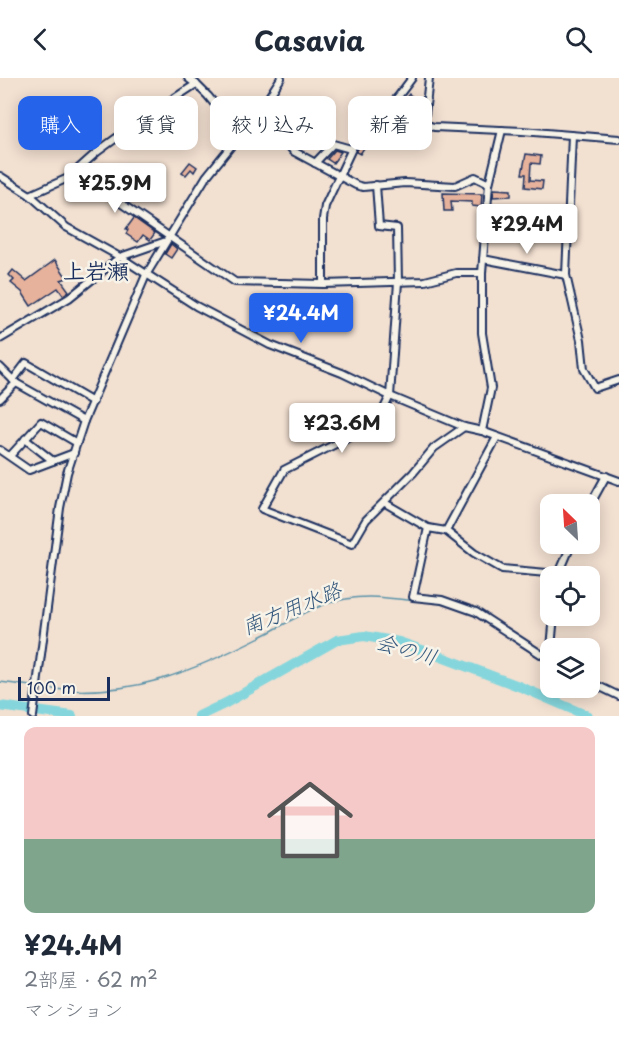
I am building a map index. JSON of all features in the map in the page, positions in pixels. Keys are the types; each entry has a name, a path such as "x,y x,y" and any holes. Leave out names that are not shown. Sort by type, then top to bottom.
{"street":[{"path":"188,78 210,98"},
{"path":"270,96 281,78"},
{"path":"398,96 412,78"},
{"path":"427,96 429,78"},
{"path":"30,195 68,178 141,120 196,84"},
{"path":"432,126 619,139"},
{"path":"482,431 491,388 482,333 482,273 489,184 502,130"},
{"path":"572,135 566,275 581,340 584,369 595,388 619,380"},
{"path":"315,163 333,144 348,148"},
{"path":"33,716 60,508 84,422 146,275 206,177 227,150"},
{"path":"293,150 340,177 363,187 405,183 454,186 475,177 489,184"},
{"path":"323,285 323,219 326,206 351,150"},
{"path":"78,170 168,239 235,282 323,285 425,281 456,273 482,273"},
{"path":"0,176 30,195 66,227 120,257 196,306 270,345 342,373 464,427 482,431 619,481"},
{"path":"376,184 379,226 397,228 398,282 390,396 377,423 285,471 262,509 352,544 366,520 434,448 464,427"},
{"path":"0,339 69,298 120,257 168,239"},
{"path":"483,259 566,275"},
{"path":"0,399 26,363 93,402"},
{"path":"0,367 14,381 84,422"},
{"path":"10,456 41,422 77,443"},
{"path":"446,531 497,437"},
{"path":"25,439 53,461"},
{"path":"0,450 29,470 74,453"},
{"path":"596,494 606,476"},
{"path":"385,502 428,528 446,531 474,554 502,569 540,573"},
{"path":"428,528 413,597 442,600 476,612 540,653"},
{"path":"600,687 619,696"}],"building":[{"path":"335,150 341,152 333,163 327,159"},
{"path":"526,154 541,156 540,164 531,163 530,180 543,181 542,189 525,187 526,174 522,174"},
{"path":"190,162 197,167 194,172 191,169 186,175 182,172"},
{"path":"494,189 511,190 511,196 493,197"},
{"path":"443,193 482,194 481,207 472,206 472,202 451,201 452,211 444,211"},
{"path":"134,218 155,233 150,240 143,235 138,242 126,234 128,230 126,229"},
{"path":"171,244 177,249 171,258 165,254"},
{"path":"55,260 67,278 61,280 69,291 63,295 58,288 31,306 22,292 11,283 14,280 9,275 13,270 26,281"}],"waterway":[{"name":"南方用水路","path":"43,688 105,690 159,680 211,660 305,613 336,601 366,597 428,602"},
{"name":"南方用水路","path":"433,602 449,606"},
{"name":"会の川","path":"199,716 337,640 364,636 399,642 439,656 521,687 588,716"},
{"name":"南方用水路","path":"521,645 540,657"},
{"name":"南方用水路","path":"0,682 31,686"},
{"name":"南方用水路","path":"600,690 608,694"},
{"name":"会の川","path":"0,706 72,716"}],"district":[{"name":"上岩瀬","path":"96,269"}]}
